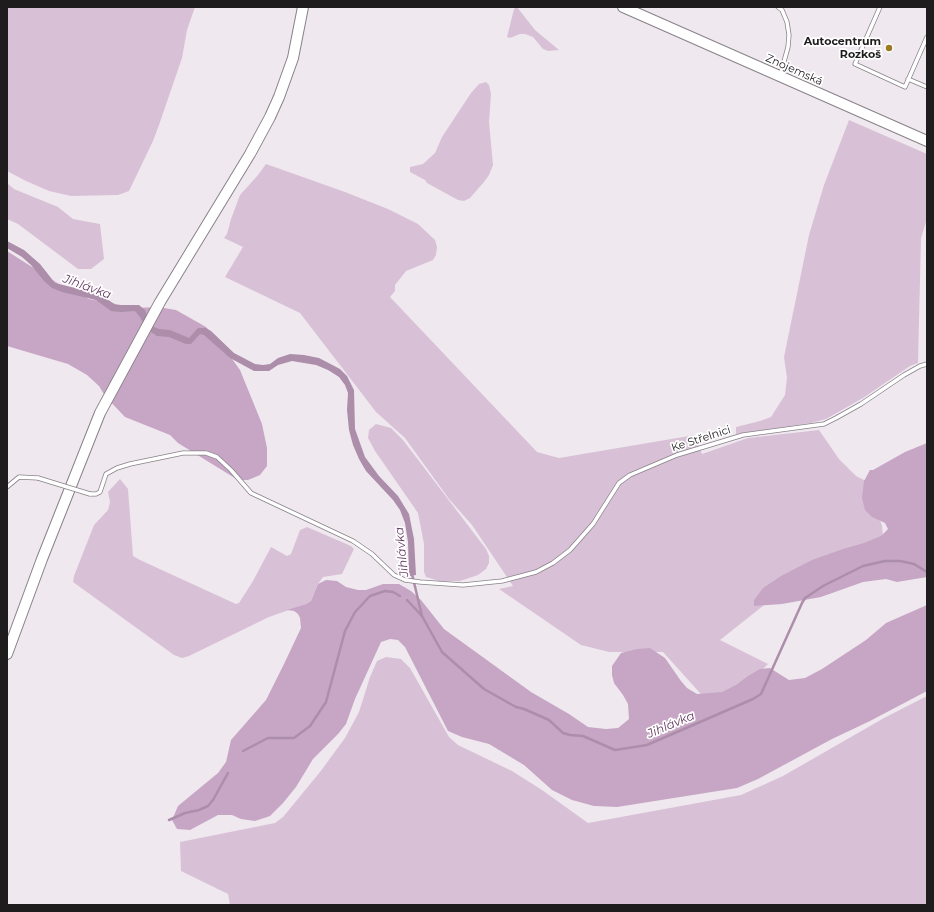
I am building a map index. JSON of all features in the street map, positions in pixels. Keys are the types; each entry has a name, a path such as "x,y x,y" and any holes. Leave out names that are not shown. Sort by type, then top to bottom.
{"main road":[{"path":"7,654 42,559 100,413 160,302 250,154 279,98 293,58 303,7"},
{"name":"Znojemská","path":"623,7 927,141"}],"lane":[{"path":"778,7 782,10 787,22 789,35 788,47 779,77"},
{"path":"880,7 855,64 905,87 927,37"},
{"path":"908,79 927,86"},
{"name":"Ke Střelnici","path":"71,487 90,494 96,494 100,492 106,474 117,468 130,464 184,454 206,454 217,458 222,462 251,493 353,541 372,554 394,575 420,582 463,585 510,579 536,572 553,564 570,550 593,524 619,483 630,475 677,455 743,435 824,424 861,404 904,375 920,366 927,364"},
{"path":"7,487 19,477 38,478 71,487"}],"shaded area":[{"path":"7,7 195,7 187,30 182,58 159,125 129,191 118,195 71,196 49,191 7,171"},
{"path":"517,7 535,30 559,50 548,51 543,49 533,37 525,34 520,34 510,38 507,37 514,9"},
{"path":"486,82 489,85 491,94 489,122 493,165 489,175 470,198 464,201 458,200 410,172 410,167 423,164 435,153 442,137 471,93 479,84"},
{"path":"849,120 927,154 927,219 921,238 918,363 910,366 863,398 826,419 811,423 736,434 736,427 771,417 785,395 787,378 784,357 809,235 824,185"},
{"path":"266,164 388,209 418,224 435,240 437,247 436,255 433,260 406,271 395,285 395,291 390,297 537,452 559,458 695,435 702,454 748,438 819,430 839,459 856,476 866,481 882,526 883,537 821,560 720,640 768,664 742,690 709,703 663,652 609,652 581,645 499,589 513,586 472,525 449,499 405,438 376,412 300,313 225,277 243,247 224,238 227,234 240,195"},
{"path":"7,183 14,189 58,207 73,219 100,224 104,259 91,269 78,269 18,224 7,219"},
{"path":"7,241 24,250 40,264 55,283 99,294 116,305 139,305 145,310 149,321 154,327 159,329 170,330 189,338 198,328 206,328 234,353 255,364 270,364 278,358 290,354 319,358 340,369 347,376 354,390 355,429 365,457 379,476 398,496 409,514 414,539 416,575 409,576 408,542 405,523 400,510 393,500 366,471 353,445 349,430 347,410 348,393 345,385 339,377 316,365 292,361 278,365 269,371 254,371 230,358 204,335 200,334 191,344 186,344 169,337 157,336 146,329 140,317 134,311 111,311 96,300 62,292 52,288 22,257 7,248"},
{"path":"7,251 65,288 89,299 137,308 158,307 176,310 206,327 225,349 240,370 262,424 267,448 267,466 260,475 248,480 238,480 178,443 170,435 125,417 105,396 99,386 87,375 68,364 7,346"},
{"path":"376,424 391,428 403,440 486,549 489,556 489,563 486,569 478,575 460,581 439,581 426,577 424,572 424,544 418,513 375,451 368,438 369,430"},
{"path":"927,443 927,577 897,582 886,579 863,582 821,597 782,604 754,606 754,600 763,588 781,576 812,560 881,536 888,529 885,523 872,517 865,510 862,498 864,481 870,470 873,470 905,452"},
{"path":"120,479 128,489 133,556 236,604 239,603 253,581 271,547 287,556 291,554 300,530 307,527 351,546 354,549 342,574 323,577 318,584 311,601 269,617 182,658 174,655 73,582 94,525 108,510 110,502 108,492"},
{"path":"326,580 337,581 346,587 358,590 366,590 383,584 399,584 411,591 421,600 444,629 531,692 588,727 606,729 618,728 629,719 628,704 614,683 612,675 612,666 621,653 637,649 650,648 665,658 687,688 697,694 722,692 736,685 760,669 770,668 789,680 805,678 822,669 866,640 886,623 927,605 927,691 832,739 758,779 737,788 617,807 594,806 572,800 552,790 524,765 489,744 462,737 448,731 405,647 398,640 390,639 381,642 355,699 346,724 313,759 296,787 270,816 255,821 241,819 232,815 218,815 190,830 177,829 172,820 178,806 218,773 226,762 231,740 266,700 301,628 298,614 294,611 287,610 311,601 318,584"},
{"path":"386,657 401,659 410,668 449,737 458,745 512,771 542,790 588,823 741,795 783,776 884,718 927,696 927,905 230,905 228,894 181,871 180,842 275,823 283,817 320,772 345,738 359,712 370,677 377,661"}],"waterway":[{"name":"Jihlávka","path":"412,574 422,616 442,652 484,689 516,707 549,720 563,733 583,736 615,750 647,745 753,699 761,694 802,603 805,598 823,586 863,566 885,561 900,561 914,564 927,572"},
{"path":"243,751 268,738 294,738 310,726 326,702 345,631 355,612 370,596 385,591 393,592 400,596"},
{"path":"407,600 422,616"},
{"path":"169,820 208,806 228,773"}],"place":[{"name":"Autocentrum Rozkoš","path":"889,48"}]}
